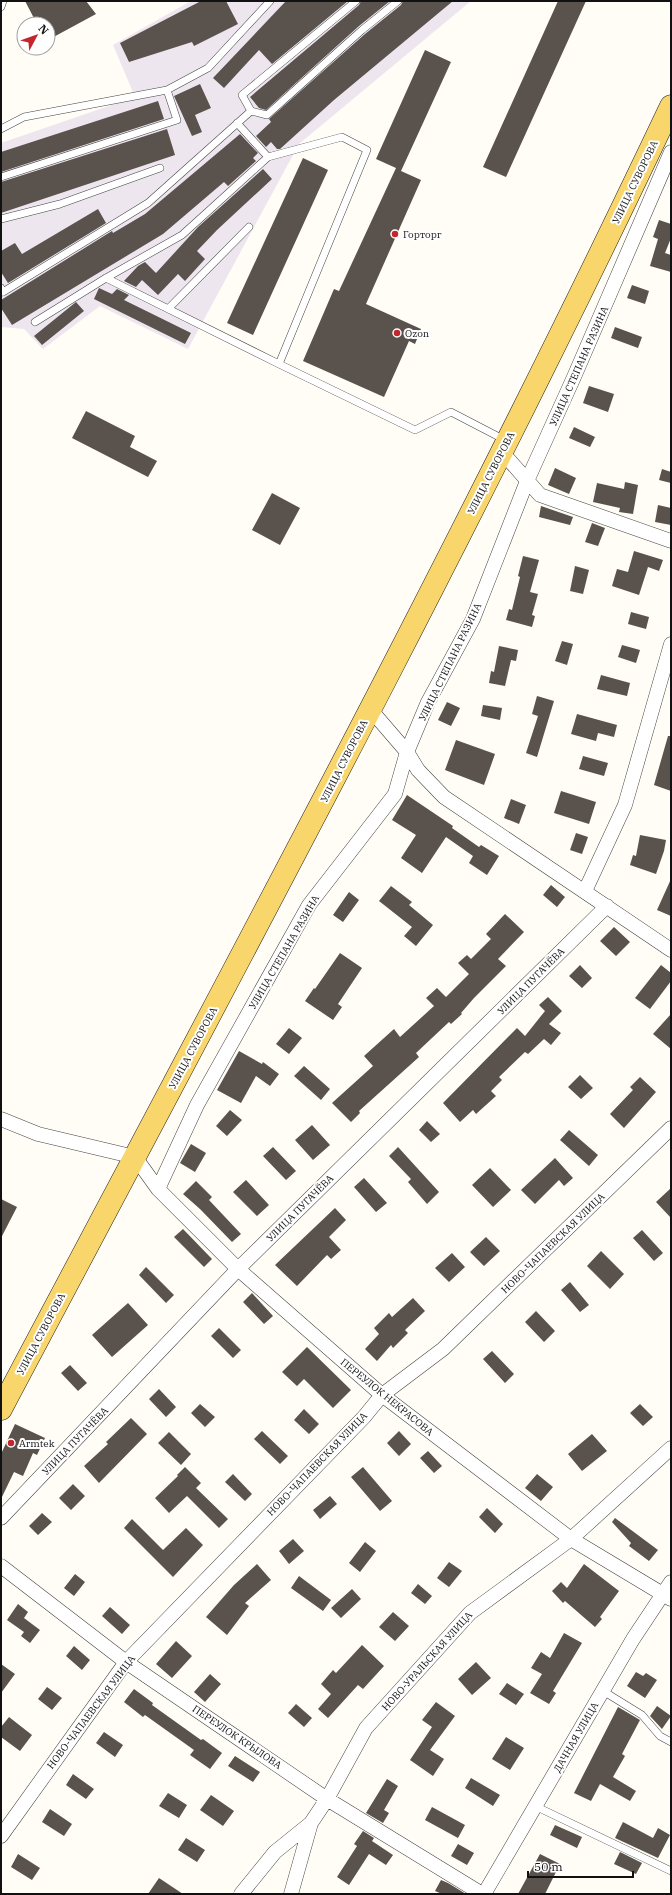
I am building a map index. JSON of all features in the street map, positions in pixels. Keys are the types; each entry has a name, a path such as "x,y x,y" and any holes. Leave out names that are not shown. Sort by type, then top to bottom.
{"main road":[{"name":"УЛИЦА СУВОРОВА","path":"1,1409 318,812 504,447 671,108"}],"street":[{"name":"УЛИЦА СТЕПАНА РАЗИНА","path":"158,1189 197,1105 309,905 395,794 407,752 428,702 473,619 527,481 574,377 671,152"},
{"path":"504,447 527,481 540,495 671,541"},
{"path":"585,891 625,805 671,644"},
{"path":"370,709 407,752 418,770 444,796 671,950"},
{"name":"УЛИЦА ПУГАЧЁВА","path":"1,1518 238,1269 607,906"},
{"path":"1,1119 38,1134 135,1157"},
{"name":"НОВО-ЧАПАЕВСКАЯ УЛИЦА","path":"1,1836 126,1662 364,1417 382,1395 443,1349 671,1128"},
{"name":"ПЕРЕУЛОК НЕКРАСОВА","path":"135,1157 158,1189 238,1269 382,1395 571,1539 667,1597"},
{"name":"НОВО-УРАЛЬСКАЯ УЛИЦА","path":"241,1894 275,1852 311,1823 327,1799 366,1728 470,1613 571,1539 671,1448"},
{"name":"ПЕРЕУЛОК КРЫЛОВА","path":"1,1566 126,1662 327,1799 483,1894"},
{"name":"ДАЧНАЯ УЛИЦА","path":"483,1894 633,1639 667,1597 671,1582"},
{"path":"291,1894 311,1823"}],"lane":[{"path":"1,7 3,1"},
{"path":"1,129 24,117 167,90 208,68 270,1"},
{"path":"356,1 242,95 251,111 267,115 362,30 398,1"},
{"path":"1,177 177,120 167,90"},
{"path":"1,288 3,292 148,203 251,111"},
{"path":"237,123 268,157"},
{"path":"34,322 106,278 182,235 268,157 342,137 367,150 279,364"},
{"path":"1,218 60,204 160,168"},
{"path":"168,309 249,227"},
{"path":"106,278 414,430 451,412 504,447"},
{"path":"603,1690 642,1715 660,1736 671,1742"},
{"path":"535,1806 671,1871"}],"shaded area":[{"path":"191,1 471,1 299,144 188,349 100,306 43,349 24,329 1,327 1,143 135,97 113,45"}],"building":[{"path":"25,1 86,1 96,14 56,36 56,16 33,16"},
{"path":"201,1 226,1 238,24 194,46 192,42 129,62 120,43"},
{"path":"286,1 348,1 272,64 259,50 224,88 213,78"},
{"path":"361,1 390,1 359,26 266,110 259,108 250,97 359,5"},
{"path":"403,1 453,1 334,100 280,149 277,149 271,142 266,147 256,136 271,122 269,119 365,34 401,5"},
{"path":"558,1 586,1 506,177 483,167"},
{"path":"425,50 451,62 401,171 421,180 366,304 421,329 415,344 409,341 384,397 303,361 334,289 339,291 396,168 376,159"},
{"path":"200,84 211,108 195,115 202,132 192,136 174,96"},
{"path":"158,101 164,119 1,172 1,152"},
{"path":"167,129 175,155 1,213 1,182"},
{"path":"240,134 258,153 253,158 256,161 228,186 224,182 163,234 12,325 1,308 1,300 112,231 113,233 145,214"},
{"path":"303,158 328,170 253,335 227,323"},
{"path":"263,169 272,179 217,230 197,251 205,259 185,281 178,274 158,295 142,280 136,287 124,281 138,266 145,262 156,273 198,227"},
{"path":"98,209 106,223 8,283 1,272 1,251 15,243 22,254"},
{"path":"659,220 671,224 671,238 665,253 671,255 671,272 650,266 658,239 653,237"},
{"path":"632,285 649,291 645,304 627,298"},
{"path":"99,288 112,294 117,289 129,295 124,300 191,333 185,344 94,299"},
{"path":"76,302 84,311 42,345 34,336"},
{"path":"615,327 642,337 638,348 611,338"},
{"path":"589,386 614,394 608,412 583,403"},
{"path":"86,411 135,436 130,447 157,461 148,477 72,438"},
{"path":"574,427 595,437 590,447 569,438"},
{"path":"555,468 576,478 569,494 548,485"},
{"path":"662,469 671,472 671,483 659,480"},
{"path":"625,482 638,485 633,514 619,512 620,508 593,502 597,483 624,489"},
{"path":"272,493 300,508 280,545 252,530"},
{"path":"658,505 671,508 671,525 655,522"},
{"path":"541,506 573,517 570,525 539,517"},
{"path":"592,523 605,528 598,546 585,542"},
{"path":"634,551 663,560 659,571 648,567 639,595 612,586 617,569 628,572"},
{"path":"523,556 539,560 530,592 538,594 532,615 535,616 532,627 506,620 509,609 512,610 520,577 518,576"},
{"path":"575,566 589,570 583,594 570,591"},
{"path":"631,612 649,617 646,629 628,624"},
{"path":"562,641 573,644 567,665 555,661"},
{"path":"622,645 640,650 636,663 618,657"},
{"path":"499,646 518,650 516,661 511,660 505,686 489,683 491,671 494,672"},
{"path":"601,675 630,683 627,696 597,689"},
{"path":"537,696 554,701 537,757 526,753 538,716 532,714"},
{"path":"447,702 460,708 451,726 438,720"},
{"path":"483,705 502,708 500,720 481,716"},
{"path":"577,714 617,725 614,737 598,733 596,741 571,734"},
{"path":"668,736 671,736 671,791 654,785"},
{"path":"456,740 495,754 484,785 445,770"},
{"path":"583,756 608,763 604,776 579,769"},
{"path":"561,791 596,802 589,824 554,813"},
{"path":"407,795 453,826 452,828 479,847 481,845 499,856 487,875 469,863 473,856 446,837 422,873 401,858 416,835 392,820"},
{"path":"511,799 526,805 519,824 504,818"},
{"path":"576,833 588,837 582,854 570,850"},
{"path":"640,835 666,840 656,874 630,865 633,855 636,856"},
{"path":"671,879 671,916 657,910"},
{"path":"551,885 565,897 557,907 543,895"},
{"path":"391,886 412,902 409,905 433,925 416,946 404,936 412,927 379,901"},
{"path":"349,892 359,900 343,922 333,915"},
{"path":"505,914 524,932 498,959 506,966 474,998 461,1013 462,1014 451,1024 449,1022 416,1053 419,1057 359,1111 360,1113 351,1122 332,1103 373,1066 364,1056 394,1029 400,1037 434,1006 426,998 437,988 446,997 469,974 458,963 467,955 471,959 491,939 486,934"},
{"path":"614,927 630,942 616,956 600,941"},
{"path":"340,953 362,968 338,1004 342,1007 333,1020 305,1001"},
{"path":"580,965 592,978 582,988 569,976"},
{"path":"661,965 671,973 671,981 650,1009 635,998"},
{"path":"548,997 562,1011 549,1024 561,1033 551,1045 544,1039 528,1054 525,1052 499,1077 502,1080 491,1091 496,1096 476,1114 473,1110 460,1122 443,1103 517,1028 525,1036 545,1011 539,1005"},
{"path":"671,1014 671,1049 653,1034"},
{"path":"289,1028 302,1038 289,1054 276,1044"},
{"path":"239,1051 262,1064 263,1062 279,1074 270,1086 256,1076 241,1103 217,1090"},
{"path":"304,1066 330,1089 321,1100 294,1076"},
{"path":"580,1075 593,1088 581,1099 568,1087"},
{"path":"640,1077 656,1092 624,1128 610,1114 633,1090 630,1087"},
{"path":"230,1110 242,1120 227,1136 216,1126"},
{"path":"427,1121 440,1134 431,1142 419,1130"},
{"path":"312,1125 330,1145 313,1160 295,1140"},
{"path":"569,1130 598,1155 589,1166 560,1140"},
{"path":"191,1144 206,1153 195,1172 180,1163"},
{"path":"273,1147 296,1171 286,1180 263,1156"},
{"path":"398,1147 439,1192 427,1204 408,1182 411,1179 389,1156"},
{"path":"555,1158 573,1178 564,1186 559,1180 535,1204 521,1190"},
{"path":"490,1168 511,1190 493,1207 472,1185"},
{"path":"364,1178 387,1203 376,1212 354,1187"},
{"path":"246,1180 269,1205 257,1216 233,1192"},
{"path":"196,1181 212,1197 209,1200 241,1234 232,1242 183,1194"},
{"path":"671,1188 671,1218 656,1202"},
{"path":"1,1199 17,1207 1,1238"},
{"path":"335,1208 346,1220 329,1237 341,1250 331,1259 327,1255 297,1286 275,1265"},
{"path":"183,1229 212,1259 204,1267 174,1237"},
{"path":"642,1230 663,1253 654,1261 633,1238"},
{"path":"486,1237 500,1251 484,1266 470,1252"},
{"path":"601,1251 624,1274 610,1289 587,1266"},
{"path":"452,1253 465,1267 449,1282 435,1268"},
{"path":"146,1267 174,1295 166,1303 139,1275"},
{"path":"570,1282 589,1305 580,1312 561,1290"},
{"path":"252,1293 273,1316 264,1324 243,1302"},
{"path":"413,1298 425,1311 405,1330 408,1333 393,1348 391,1345 377,1361 365,1349 379,1334 374,1328 389,1313 392,1317"},
{"path":"128,1303 148,1325 112,1357 92,1335"},
{"path":"536,1311 555,1331 544,1342 525,1322"},
{"path":"219,1328 241,1350 233,1358 211,1336"},
{"path":"307,1347 351,1390 333,1408 304,1379 297,1386 282,1372"},
{"path":"492,1351 514,1374 505,1383 483,1359"},
{"path":"70,1365 87,1383 78,1391 61,1373"},
{"path":"159,1389 176,1407 166,1417 149,1399"},
{"path":"200,1404 215,1417 205,1427 191,1413"},
{"path":"640,1404 653,1417 643,1426 630,1413"},
{"path":"304,1409 319,1424 309,1434 294,1420"},
{"path":"131,1418 147,1434 99,1483 84,1466 108,1444 106,1442"},
{"path":"15,1424 45,1438 37,1455 33,1453 23,1476 14,1472 1,1499 1,1454"},
{"path":"262,1431 288,1456 280,1464 254,1439"},
{"path":"399,1431 411,1444 399,1456 387,1443"},
{"path":"169,1432 191,1454 181,1465 158,1443"},
{"path":"592,1434 607,1451 582,1471 568,1454"},
{"path":"428,1451 442,1466 434,1473 420,1458"},
{"path":"185,1467 201,1483 196,1488 228,1519 219,1528 187,1496 169,1513 155,1498 178,1476 177,1475"},
{"path":"363,1467 392,1501 380,1511 351,1477"},
{"path":"233,1474 252,1494 245,1501 225,1482"},
{"path":"537,1474 553,1487 541,1501 525,1488"},
{"path":"73,1484 85,1496 71,1510 59,1498"},
{"path":"330,1496 337,1504 320,1519 313,1510"},
{"path":"487,1508 503,1524 495,1533 479,1517"},
{"path":"42,1513 52,1522 38,1535 29,1526"},
{"path":"615,1518 658,1550 649,1561 629,1546 631,1543 612,1522"},
{"path":"132,1519 163,1550 186,1528 203,1545 173,1577 124,1528"},
{"path":"293,1539 304,1551 289,1564 279,1551"},
{"path":"365,1542 376,1551 360,1572 349,1563"},
{"path":"449,1562 462,1571 449,1587 437,1578"},
{"path":"257,1564 271,1580 245,1603 249,1606 227,1635 206,1617 234,1585"},
{"path":"584,1564 619,1591 600,1617 602,1619 595,1627 565,1601 563,1603 552,1591 561,1582 567,1588"},
{"path":"75,1574 85,1582 74,1596 64,1588"},
{"path":"299,1576 331,1600 323,1611 291,1588"},
{"path":"418,1584 432,1596 425,1604 411,1593"},
{"path":"352,1589 361,1599 341,1618 331,1608"},
{"path":"18,1604 28,1612 24,1618 40,1630 30,1643 21,1636 24,1632 7,1620"},
{"path":"110,1607 130,1625 122,1634 102,1616"},
{"path":"393,1612 409,1626 395,1641 379,1627"},
{"path":"564,1633 582,1643 553,1691 556,1693 549,1704 530,1693 542,1674 531,1668 541,1652 550,1658"},
{"path":"176,1641 192,1656 172,1678 156,1664"},
{"path":"362,1645 384,1666 363,1689 358,1685 328,1718 318,1709 331,1694 321,1684 333,1670 336,1673"},
{"path":"74,1646 90,1660 82,1670 66,1656"},
{"path":"476,1662 491,1678 472,1695 458,1679"},
{"path":"1,1664 15,1674 1,1693"},
{"path":"636,1672 643,1676 646,1673 657,1680 645,1698 627,1686"},
{"path":"210,1674 221,1684 205,1702 194,1692"},
{"path":"507,1683 524,1694 516,1705 499,1694"},
{"path":"47,1687 62,1698 52,1710 38,1699"},
{"path":"134,1689 153,1703 152,1705 222,1753 210,1769 190,1755 194,1750 145,1715 143,1717 124,1702"},
{"path":"436,1702 455,1716 430,1750 444,1759 433,1776 410,1760 432,1727 422,1720"},
{"path":"296,1704 312,1718 304,1727 288,1713"},
{"path":"657,1706 671,1716 662,1729 650,1716"},
{"path":"618,1707 640,1720 622,1754 625,1756 613,1777 636,1791 630,1801 600,1784 591,1801 574,1793"},
{"path":"9,1717 32,1735 20,1751 1,1737 1,1727"},
{"path":"104,1732 123,1745 115,1757 96,1743"},
{"path":"506,1737 524,1748 510,1770 492,1759"},
{"path":"235,1756 260,1772 253,1782 228,1766"},
{"path":"73,1774 94,1789 86,1799 66,1785"},
{"path":"471,1778 500,1795 493,1806 465,1788"},
{"path":"387,1779 398,1786 384,1810 389,1813 383,1823 366,1813"},
{"path":"168,1793 187,1805 179,1818 159,1806"},
{"path":"211,1795 234,1811 223,1826 200,1810"},
{"path":"432,1807 465,1825 458,1838 425,1820"},
{"path":"50,1809 72,1824 64,1836 42,1822"},
{"path":"623,1822 653,1838 658,1828 670,1835 658,1858 615,1838"},
{"path":"555,1825 582,1837 577,1848 550,1835"},
{"path":"363,1831 374,1838 372,1841 393,1855 386,1865 369,1854 349,1885 337,1877 357,1846 354,1844"},
{"path":"186,1838 205,1850 197,1862 178,1850"},
{"path":"458,1844 474,1853 467,1865 451,1856"},
{"path":"620,1852 642,1863 636,1874 614,1864"},
{"path":"18,1854 40,1868 32,1880 11,1867"},
{"path":"540,1854 560,1864 545,1894 518,1894"},
{"path":"159,1878 183,1894 148,1894"},
{"path":"441,1880 466,1894 442,1894 435,1891"}],"place":[{"name":"Горторг","path":"395,234"},
{"name":"Ozon","path":"397,333"},
{"name":"Armtek","path":"11,1443"}]}
